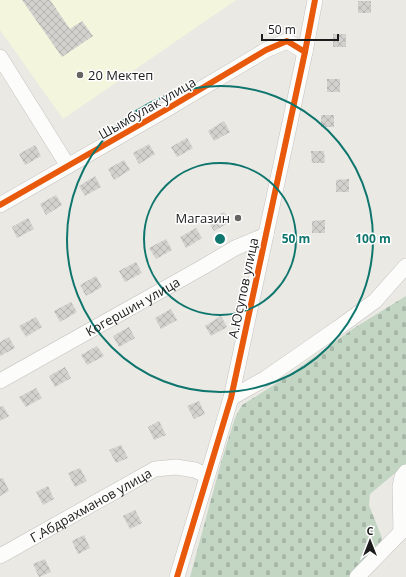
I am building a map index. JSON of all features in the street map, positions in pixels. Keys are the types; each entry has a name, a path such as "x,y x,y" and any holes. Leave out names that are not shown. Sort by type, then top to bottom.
{"street":[{"name":"А.Юсупов улица","path":"177,577 230,398 315,0"},
{"name":"Шымбулак улица","path":"0,205 266,50 287,41 305,52"},
{"path":"0,56 68,166"},
{"name":"Когершин улица","path":"0,381 197,271 235,248 266,235"},
{"path":"230,398 266,378 375,301 406,266"},
{"name":"Г.Абдрахманов улица","path":"0,556 155,469 176,467 195,470 207,476"},
{"path":"357,577 401,532 400,487 402,477 406,472"}],"shaded area":[{"name":"20 Мектеп","path":"0,0 236,0 63,119 0,30"}],"green space":[{"path":"406,296 406,464 370,494 369,505 382,538 380,548 350,577 190,577 222,459 235,418 242,405 285,378 354,328"}],"building":[{"path":"22,0 50,0 70,29 82,21 93,36 62,57"},
{"path":"358,1 371,1 371,13 358,13"},
{"path":"333,34 346,34 346,47 333,47"},
{"path":"327,79 340,79 340,92 327,92"},
{"path":"321,115 334,115 334,127 321,127"},
{"path":"224,121 230,132 214,141 208,131"},
{"path":"187,138 193,148 177,157 171,147"},
{"path":"149,144 155,154 139,164 133,153"},
{"path":"35,145 41,156 25,165 19,154"},
{"path":"311,151 324,151 325,163 312,163"},
{"path":"124,160 130,170 114,180 108,169"},
{"path":"95,176 101,187 85,196 79,186"},
{"path":"349,179 349,192 336,192 336,180"},
{"path":"56,195 62,205 46,215 40,204"},
{"path":"224,212 230,222 214,231 208,221"},
{"path":"28,218 34,229 17,238 12,227"},
{"path":"325,220 325,233 312,233 312,221"},
{"path":"196,228 202,238 186,248 180,237"},
{"path":"166,239 172,250 156,259 149,248"},
{"path":"136,262 142,273 125,282 119,271"},
{"path":"96,276 102,287 86,296 80,285"},
{"path":"71,302 77,312 60,322 54,311"},
{"path":"171,309 177,320 161,329 155,318"},
{"path":"221,316 227,327 211,336 205,326"},
{"path":"36,317 42,327 26,337 19,326"},
{"path":"129,327 135,338 119,347 113,336"},
{"path":"9,337 15,348 0,356 0,342"},
{"path":"97,346 104,356 87,365 81,355"},
{"path":"65,367 71,378 55,387 49,376"},
{"path":"36,388 42,398 26,407 19,397"},
{"path":"199,401 205,414 194,419 187,406"},
{"path":"3,406 9,416 0,421 0,407"},
{"path":"159,421 166,435 154,440 148,427"},
{"path":"121,445 128,458 116,463 109,450"},
{"path":"80,468 87,481 75,487 68,473"},
{"path":"3,478 9,491 0,496 0,479"},
{"path":"48,486 54,499 43,505 36,492"},
{"path":"135,510 142,523 130,529 123,516"},
{"path":"84,535 90,548 78,554 72,541"},
{"path":"45,559 51,572 39,577 33,564"}],"cycle path":[{"path":"177,577 231,398 315,0"},
{"path":"0,205 266,50 287,41 305,52"}],"place":[{"name":"20 Мектеп","path":"80,75"},
{"name":"Магазин","path":"238,218"}]}
